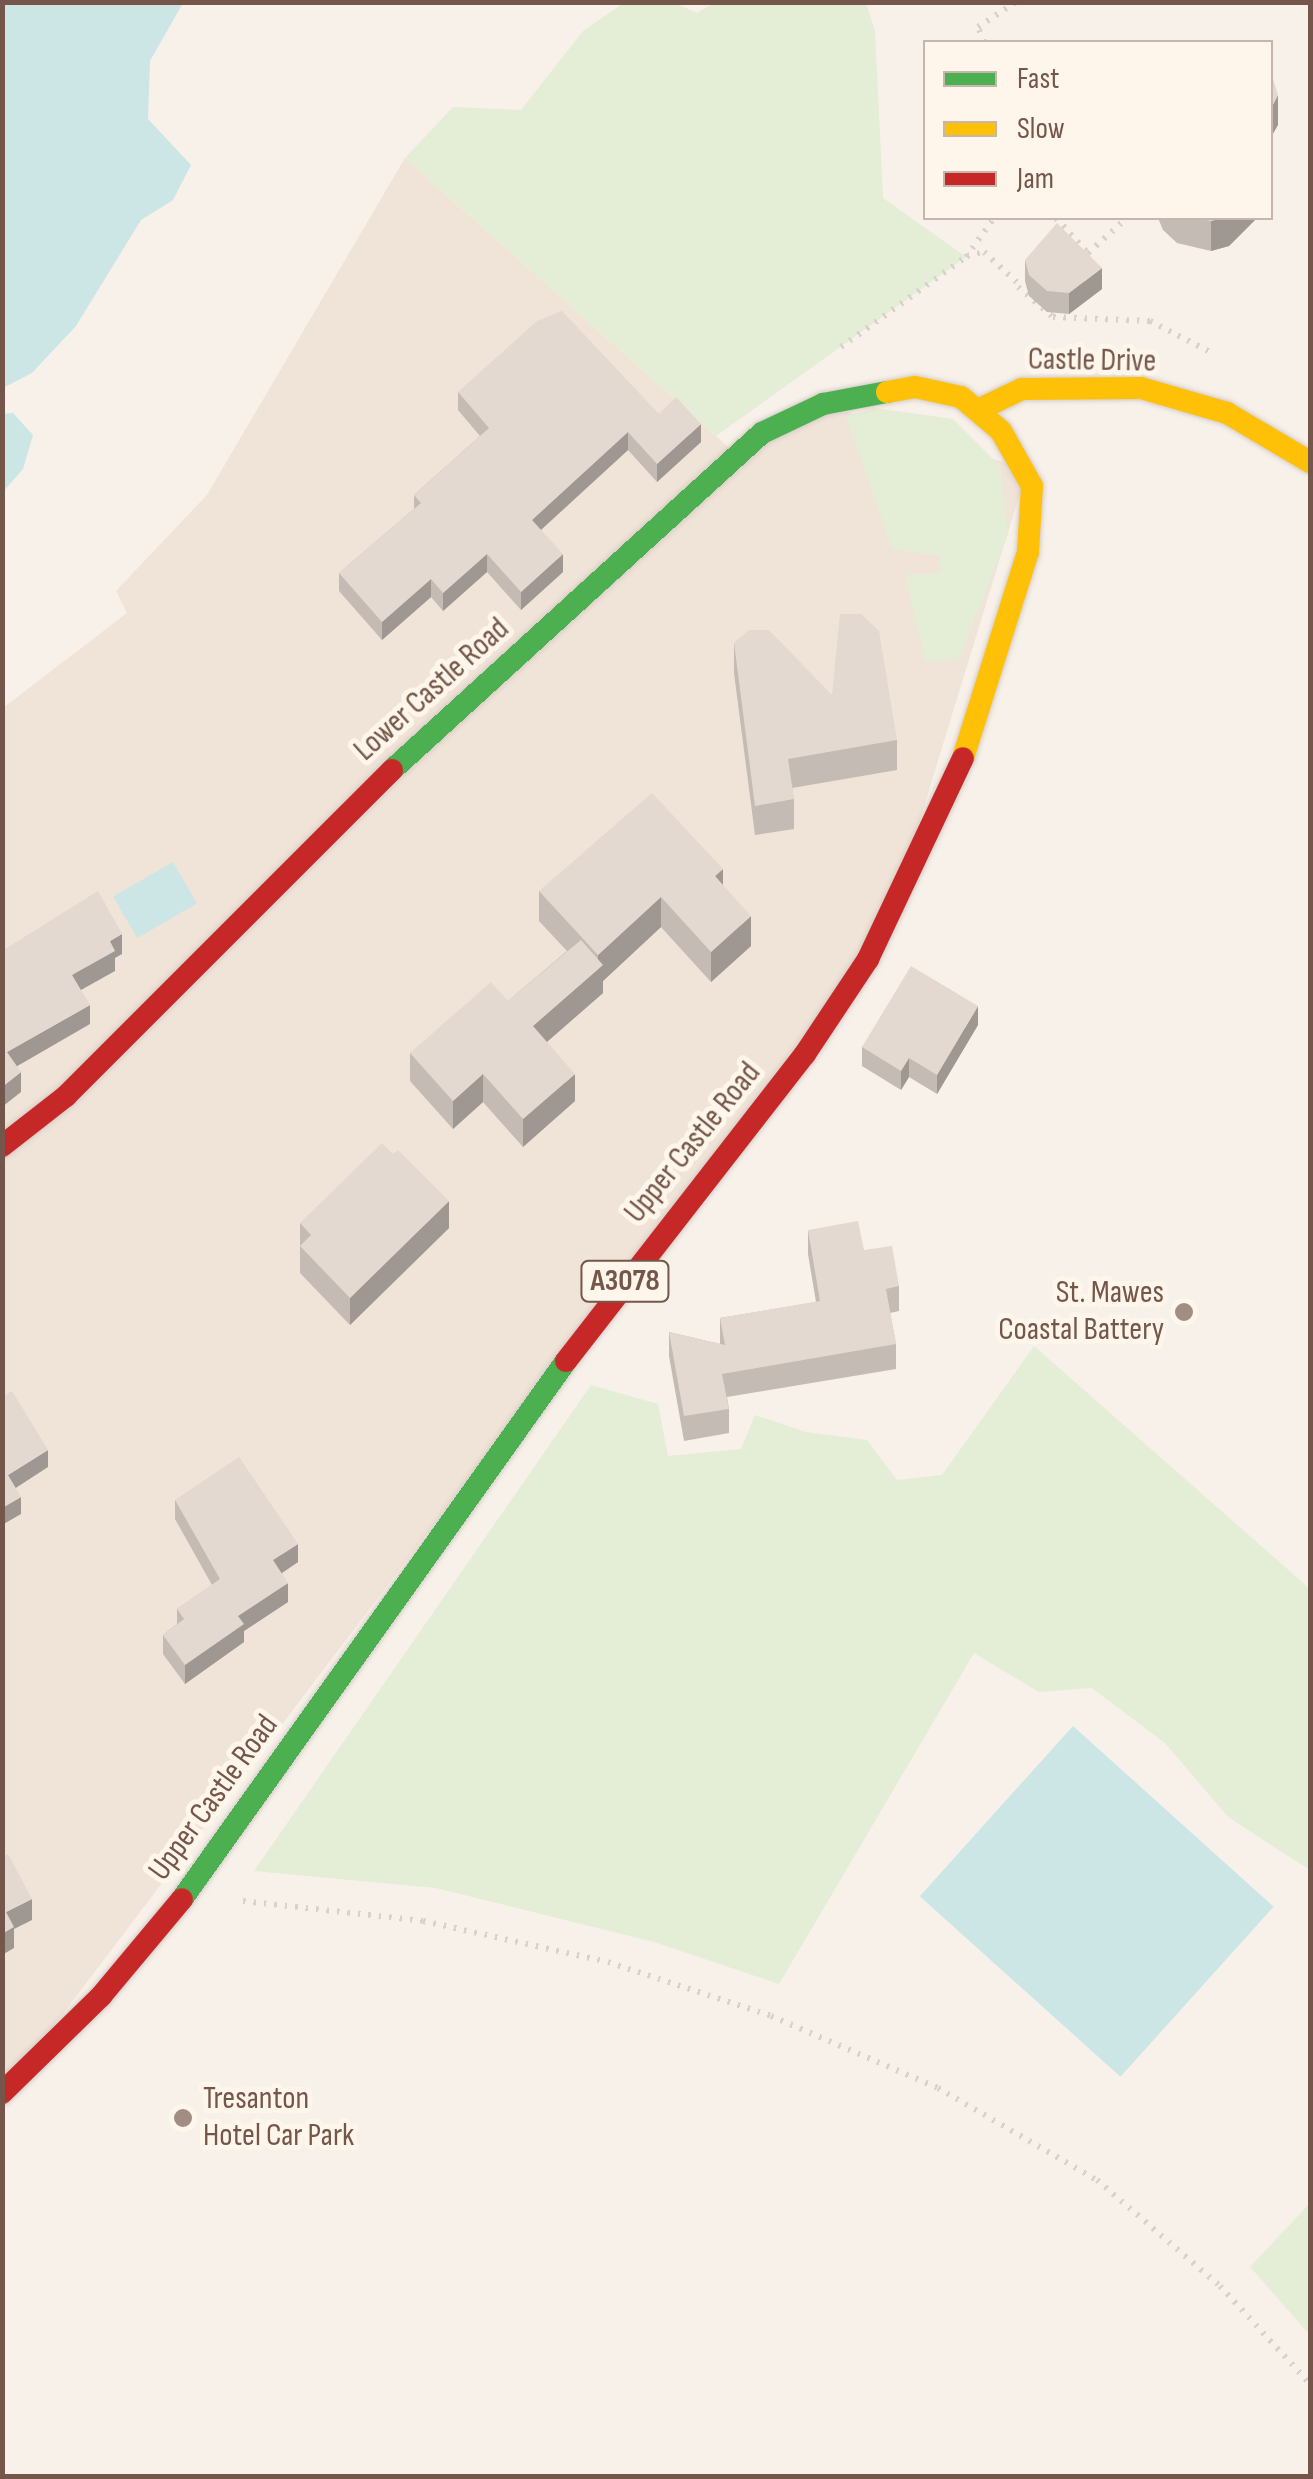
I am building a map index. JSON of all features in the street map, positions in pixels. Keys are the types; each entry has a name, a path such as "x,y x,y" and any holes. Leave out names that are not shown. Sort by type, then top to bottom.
{"main road":[{"name":"Lower Castle Road","path":"2,1146 66,1096 358,801 749,444 792,417 860,393 916,386 971,403"},
{"name":"Castle Drive","path":"971,403 1022,389 1141,388 1226,413 1310,462"},
{"name":"Upper Castle Road","path":"2,2093 101,1996 186,1895 574,1347 826,1026 888,924 986,700 1030,538 1034,504 1026,470 971,403"}],"path":[{"path":"983,40 978,27 1016,2"},
{"path":"828,356 966,256 993,220"},
{"path":"1058,220 1088,253"},
{"path":"1078,264 1125,220"},
{"path":"966,256 984,252 1013,272 1018,287 1026,286"},
{"path":"186,1895 423,1921 608,1962 771,2016 938,2088 1097,2180 1220,2286 1310,2384"}],"shaded area":[{"path":"405,158 736,454 823,404 1027,470 888,924 3,2093 3,708 127,613 116,591 207,495"}],"green space":[{"path":"624,3 674,3 697,13 714,3 866,3 875,31 883,198 966,257 716,436 405,158 453,107 521,110 583,31"},
{"path":"875,408 953,419 1000,466 1008,534 959,659 925,662 905,575 940,573 939,556 892,549 846,416"},
{"path":"1034,1346 1310,1589 1310,1870 1228,1817 1165,1743 1092,1688 1039,1692 974,1653 779,1984 654,1942 436,1888 254,1871 591,1385 658,1404 668,1456 741,1449 755,1415 806,1432 867,1440 897,1480 942,1475"},
{"path":"1310,2203 1310,2335 1250,2267"}],"water":[{"path":"3,2 183,3 150,61 148,119 191,165 173,200 141,220 76,326 32,373 3,388"},
{"path":"13,413 33,435 23,469 3,492 3,414"},
{"path":"173,862 197,904 137,938 113,896"},
{"path":"1073,1726 1274,1907 1120,2077 920,1896"}],"building":[{"path":"1273,79 1278,95 1273,104"},
{"path":"1057,223 1102,268 1069,293 1047,291 1029,275 1025,260"},
{"path":"562,311 659,414 676,397 701,424 657,464 628,432 532,520 563,554 521,592 487,554 443,593 431,579 382,622 339,573 421,503 414,495 489,428 458,392 537,321"},
{"path":"840,614 861,614 879,631 897,740 788,759 794,799 755,806 734,643 749,630 769,630 832,695"},
{"path":"652,793 723,869 715,876 751,916 711,952 661,897 598,955 539,891"},
{"path":"98,891 122,934 110,941 115,951 72,975 90,1005 7,1052 21,1072 2,1087 2,951"},
{"path":"581,940 603,965 533,1026 575,1074 523,1119 483,1074 453,1101 410,1053 491,982 508,1001"},
{"path":"911,966 978,1006 937,1075 909,1058 901,1071 862,1047"},
{"path":"382,1143 393,1154 398,1150 449,1201 350,1298 300,1246 311,1235 300,1223"},
{"path":"858,1221 864,1250 892,1246 899,1286 886,1289 896,1344 722,1374 729,1409 684,1416 669,1332 725,1345 720,1318 820,1301 808,1230"},
{"path":"12,1391 48,1450 8,1475 21,1497 2,1508 2,1397"},
{"path":"239,1457 298,1544 273,1560 288,1583 238,1616 244,1624 185,1665 163,1635 184,1619 177,1609 220,1579 175,1500"},
{"path":"8,1854 32,1899 6,1912 14,1927 2,1934 2,1857"}],"traffic: fast":[{"path":"392,770 762,433 823,404 887,392"},
{"path":"182,1899 566,1361"}],"traffic: slow":[{"path":"887,392 915,387 961,397 1001,431 1032,486 1028,552 963,758"},
{"path":"980,409 1022,389 1141,388 1227,413 1310,462"}],"traffic: jam":[{"path":"566,1361 805,1054 868,959 963,758"},
{"path":"2,1146 66,1096 392,770"},
{"path":"2,2093 101,1996 182,1899"}],"place":[{"name":"St. Mawes Coastal Battery","path":"1184,1312"},
{"name":"Tresanton Hotel Car Park","path":"183,2118"}]}
